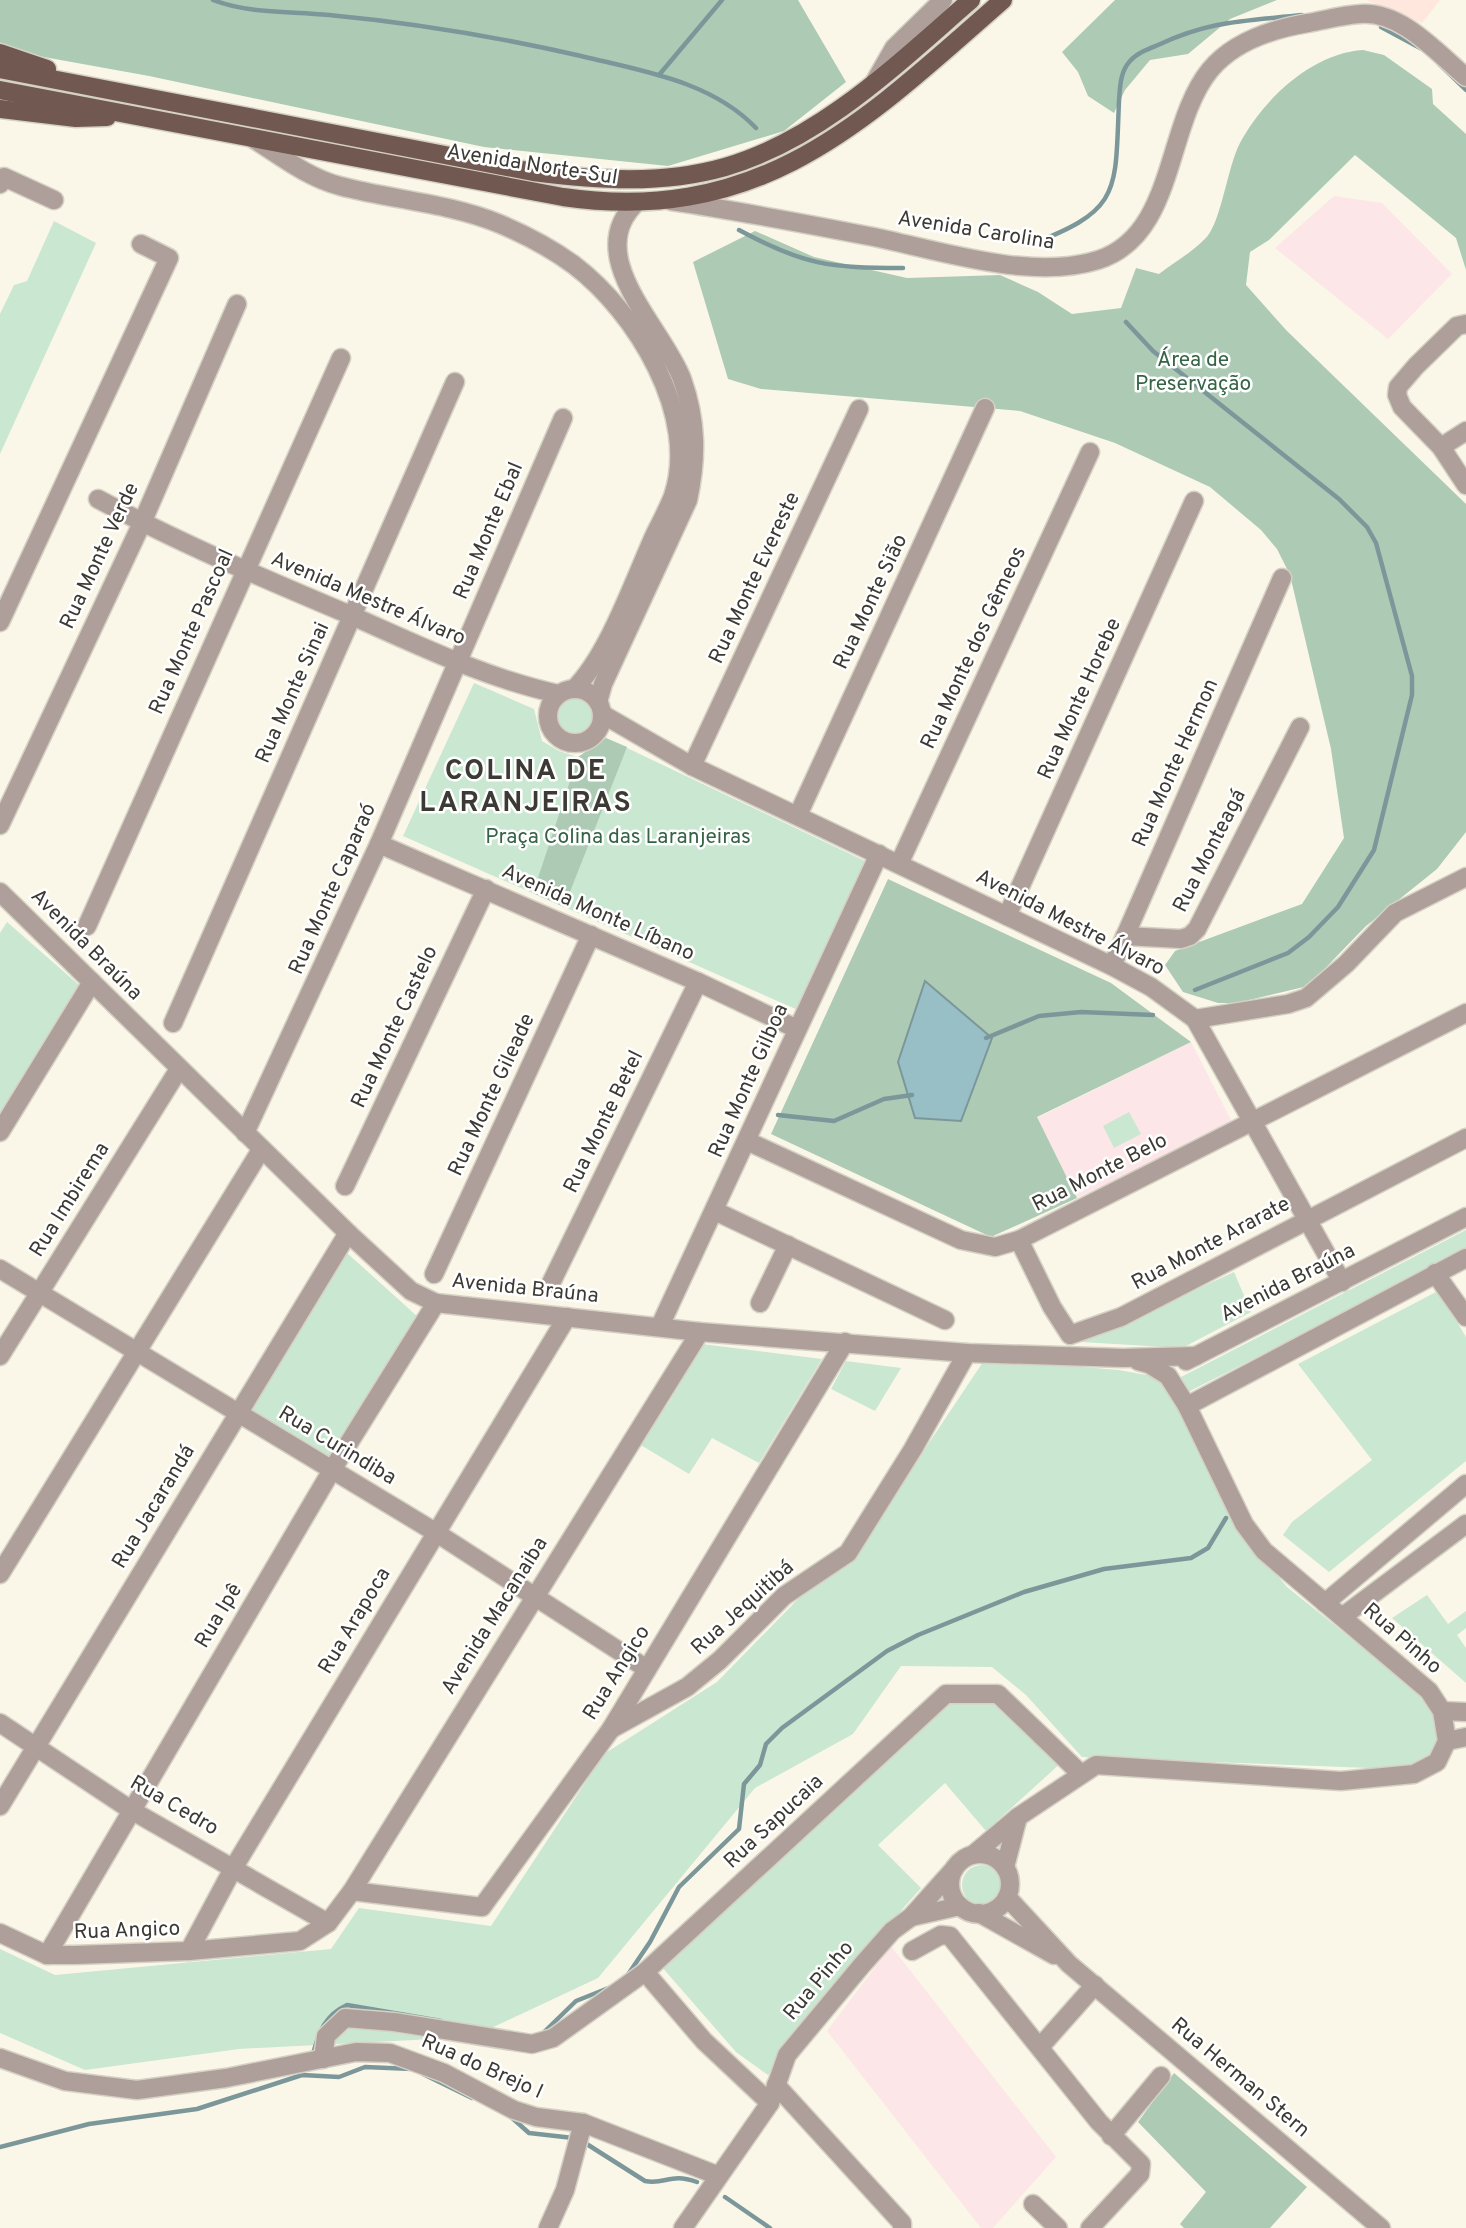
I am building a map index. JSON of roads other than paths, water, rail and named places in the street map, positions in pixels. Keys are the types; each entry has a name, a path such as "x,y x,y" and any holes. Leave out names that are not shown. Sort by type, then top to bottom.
{"main road":[{"name":"Avenida Norte-Sul","path":"0,69 79,82 533,172 615,180 693,173 725,167 763,152 826,118 874,83 971,0"},
{"name":"Avenida Norte-Sul","path":"0,90 563,197 636,203 667,201 752,180 846,132 880,107 1003,0"},
{"path":"0,53 79,82"},
{"path":"0,109 76,118 142,116"}],"street":[{"path":"874,83 894,48 943,0"},
{"name":"Avenida Carolina","path":"667,201 735,210 983,259 1053,268 1075,267 1102,259 1126,243 1145,224 1191,103 1210,71 1250,39 1283,27 1362,13 1387,18 1410,30 1466,78"},
{"path":"252,138 309,173 338,186 474,214 539,241 576,267 613,304 643,344 667,385 678,440 673,495 597,661 548,711 552,730 563,740 582,743 599,716 603,684 688,500 695,467 696,438 681,379 659,335 626,286 621,272 620,228 625,215 636,203"},
{"path":"0,184 4,177 54,200"},
{"path":"0,622 169,258 141,244"},
{"name":"Rua Monte Verde","path":"0,825 142,523 237,304"},
{"path":"1466,324 1457,326 1398,387 1397,395 1402,407 1441,447 1466,485"},
{"name":"Rua Monte Pascoal","path":"87,926 341,358"},
{"name":"Rua Monte Sinai","path":"173,1023 455,382"},
{"name":"Rua Monte Sião","path":"798,815 985,408"},
{"name":"Rua Monte Evereste","path":"692,766 859,409"},
{"name":"Rua Monte Ebal","path":"457,662 563,418"},
{"path":"1441,447 1466,431"},
{"name":"Rua Monte dos Gêmeos","path":"899,863 1090,452"},
{"name":"Avenida Mestre Álvaro","path":"98,499 142,523 245,570 508,683 548,711"},
{"name":"Rua Monte Horebe","path":"1007,916 1195,501"},
{"name":"Rua Monte Hermon","path":"1112,966 1282,578"},
{"name":"Rua Monte Caparaó","path":"245,1133 379,844 457,662"},
{"name":"Avenida Mestre Álvaro","path":"508,683 566,692"},
{"path":"566,692 588,692 599,716"},
{"name":"Avenida Mestre Álvaro","path":"599,716 692,766 1112,966 1151,987 1195,1019 1342,1282"},
{"name":"Rua Monteagá","path":"1125,936 1181,939 1190,936 1197,929 1300,727"},
{"name":"Avenida Monte Líbano","path":"379,844 486,888 797,1029"},
{"name":"Rua Monte Gilboa","path":"660,1326 879,855"},
{"path":"1195,1019 1288,1004 1306,998 1329,980 1395,913 1466,877"},
{"name":"Rua Monte Castelo","path":"345,1186 486,888"},
{"name":"Avenida Braúna","path":"3,901 92,982 348,1233 411,1291 436,1303 700,1332 967,1353 1123,1358 1196,1356 1466,1217"},
{"name":"Rua Monte Gileade","path":"434,1274 592,935"},
{"path":"0,1132 92,982"},
{"name":"Rua Monte Betel","path":"551,1283 698,982"},
{"name":"Rua Monte Belo","path":"747,1141 970,1243 995,1247 1019,1240 1466,1013"},
{"name":"Rua Imbirema","path":"0,1356 179,1069"},
{"name":"Rua Monte Ararate","path":"1019,1240 1052,1307 1070,1335 1121,1317 1466,1138"},
{"path":"0,1574 261,1150"},
{"path":"715,1211 946,1320"},
{"name":"Rua Jacarandá","path":"0,1806 348,1233"},
{"path":"760,1303 788,1245"},
{"path":"1187,1406 1466,1258"},
{"name":"Rua Curindiba","path":"0,1269 435,1532 647,1669"},
{"path":"1435,1273 1466,1317"},
{"name":"Rua Ipê","path":"47,1955 332,1470 436,1303"},
{"name":"Rua Arapoca","path":"190,1951 234,1867 567,1317"},
{"name":"Avenida Macanaiba","path":"328,1923 352,1891 700,1332"},
{"name":"Rua Angico","path":"352,1891 482,1907 611,1728 845,1342"},
{"name":"Rua Jequitibá","path":"611,1728 687,1687 720,1660 784,1596 848,1553 913,1449 967,1353"},
{"path":"1168,1376 1173,1369 1196,1356"},
{"name":"Avenida Braúna","path":"1123,1358 1149,1364 1168,1376"},
{"name":"Rua Pinho","path":"1168,1376 1187,1406 1254,1540 1429,1691 1442,1711 1447,1741"},
{"path":"1325,1603 1466,1484"},
{"path":"1342,1616 1466,1524"},
{"name":"Rua Sapucaia","path":"323,2059 326,2036 345,2018 394,2022 532,2044 553,2038 645,1972 946,1694 998,1694 1080,1773"},
{"path":"1442,1711 1466,1712"},
{"name":"Rua Cedro","path":"0,1723 37,1745 131,1810 328,1923"},
{"path":"974,1854 991,1856 1005,1867 1010,1878 1007,1896 998,1908 979,1913 960,1906 950,1886 954,1869 1018,1817 1080,1773 1096,1765 1341,1781 1414,1774 1442,1758 1447,1741 1466,1737"},
{"path":"1005,1867 1018,1817"},
{"name":"Rua Pinho","path":"683,2228 770,2103 787,2055 892,1931 911,1917 954,1869"},
{"name":"Rua Herman Stern","path":"1007,1896 1069,1964 1376,2226"},
{"name":"Rua Pinho","path":"911,1917 960,1906"},
{"name":"Rua Herman Stern","path":"979,1913 1069,1964"},
{"name":"Rua Angico","path":"47,1955 190,1951 300,1941 328,1923"},
{"path":"0,1933 47,1955"},
{"path":"912,1951 941,1935 950,1936 1111,2136 1141,2164 1143,2171 1090,2228"},
{"path":"645,1972 704,2042 770,2103"},
{"path":"1040,2047 1095,1985"},
{"name":"Rua do Brejo I","path":"0,2058 65,2081 137,2090 226,2078 356,2052 390,2053 444,2073 514,2110 536,2117 583,2123 719,2176"},
{"path":"1111,2136 1161,2076"},
{"path":"776,2085 902,2223 902,2228"},
{"path":"548,2228 565,2190 583,2123"},
{"path":"1033,2204 1058,2228"}],"water":[{"path":"925,981 992,1038 961,1121 915,1118 898,1062"}],"waterway":[{"path":"213,0 255,10 361,18 456,31 628,67 674,80 718,99 756,128"},
{"path":"659,75 722,0"},
{"path":"1029,245 1082,221 1097,208 1107,194 1116,157 1121,80 1124,70 1133,58 1177,37 1212,26 1302,15"},
{"path":"1381,27 1422,49"},
{"path":"1439,64 1466,90"},
{"path":"739,230 782,251 818,262 855,267 903,268"},
{"path":"1126,322 1153,351 1339,499 1367,527 1376,543 1412,676 1412,695 1374,850 1338,907 1309,937 1288,953 1195,990"},
{"path":"986,1038 1039,1016 1081,1012 1153,1015"},
{"path":"778,1115 834,1121 884,1099 912,1095"},
{"path":"627,1976 650,1942 679,1887 739,1829 744,1784 760,1765 766,1744 782,1728 887,1651 918,1635 1024,1592 1104,1569 1191,1558 1208,1548 1226,1518"},
{"path":"542,2034 576,2001 611,1987"},
{"path":"313,2054 328,2019 347,2005 441,2021"},
{"path":"0,2147 89,2124 197,2109 302,2075 339,2077 365,2067 412,2069"},
{"path":"423,2074 472,2098"},
{"path":"511,2117 529,2133 573,2138"},
{"path":"582,2141 645,2181 680,2178 697,2182"},
{"path":"725,2197 770,2228"}],"district":[{"name":"COLINA DE LARANJEIRAS","path":"526,788"}],"park label":[{"name":"Área de Preservação","path":"1193,372"},
{"name":"Praça Colina das Laranjeiras","path":"618,837"}]}
